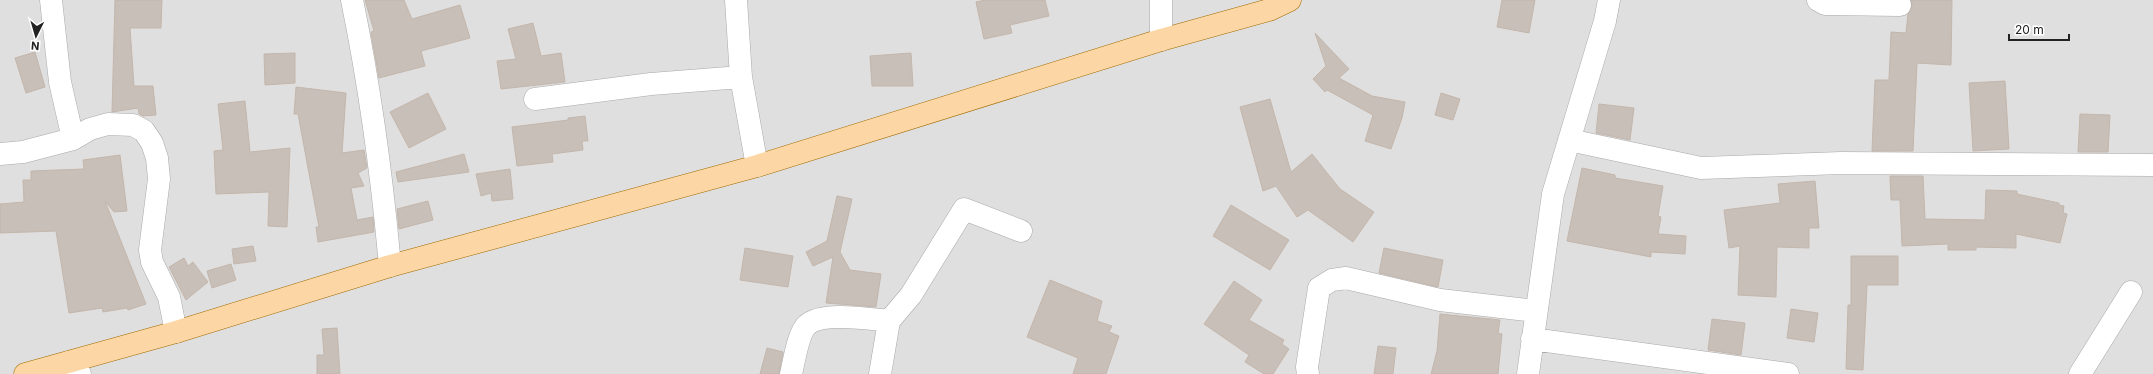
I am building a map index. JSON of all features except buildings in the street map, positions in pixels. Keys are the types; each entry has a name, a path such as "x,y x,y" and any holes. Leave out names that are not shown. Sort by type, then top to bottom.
{"main road":[{"path":"25,374 75,368 176,332 390,266 757,166 1161,40 1269,10 1290,0"}],"street":[{"path":"51,0 60,82 73,139"},
{"path":"352,0 364,60 383,180 390,266"},
{"path":"736,0 741,77 757,166"},
{"path":"1161,0 1161,40"},
{"path":"1528,374 1553,194 1605,21 1609,0"},
{"path":"1818,0 1825,4 1900,5"},
{"path":"535,100 651,84 741,77"},
{"path":"0,154 23,152 73,139 90,129 122,123 133,125 144,131 152,143 157,158 159,179 150,250 152,262 169,297 176,332"},
{"path":"1569,140 1701,168 1841,163 2153,165"},
{"path":"880,374 888,321 911,295 964,209 1021,231"},
{"path":"1308,374 1307,367 1319,288 1332,280 1346,278 1440,300 1536,311"},
{"path":"2080,374 2131,292"},
{"path":"791,374 801,335 807,324 821,319 843,317 888,321"},
{"path":"1532,339 1788,374"}],"shaded area":[{"path":"0,0 2153,0 2153,374 0,374"}]}
